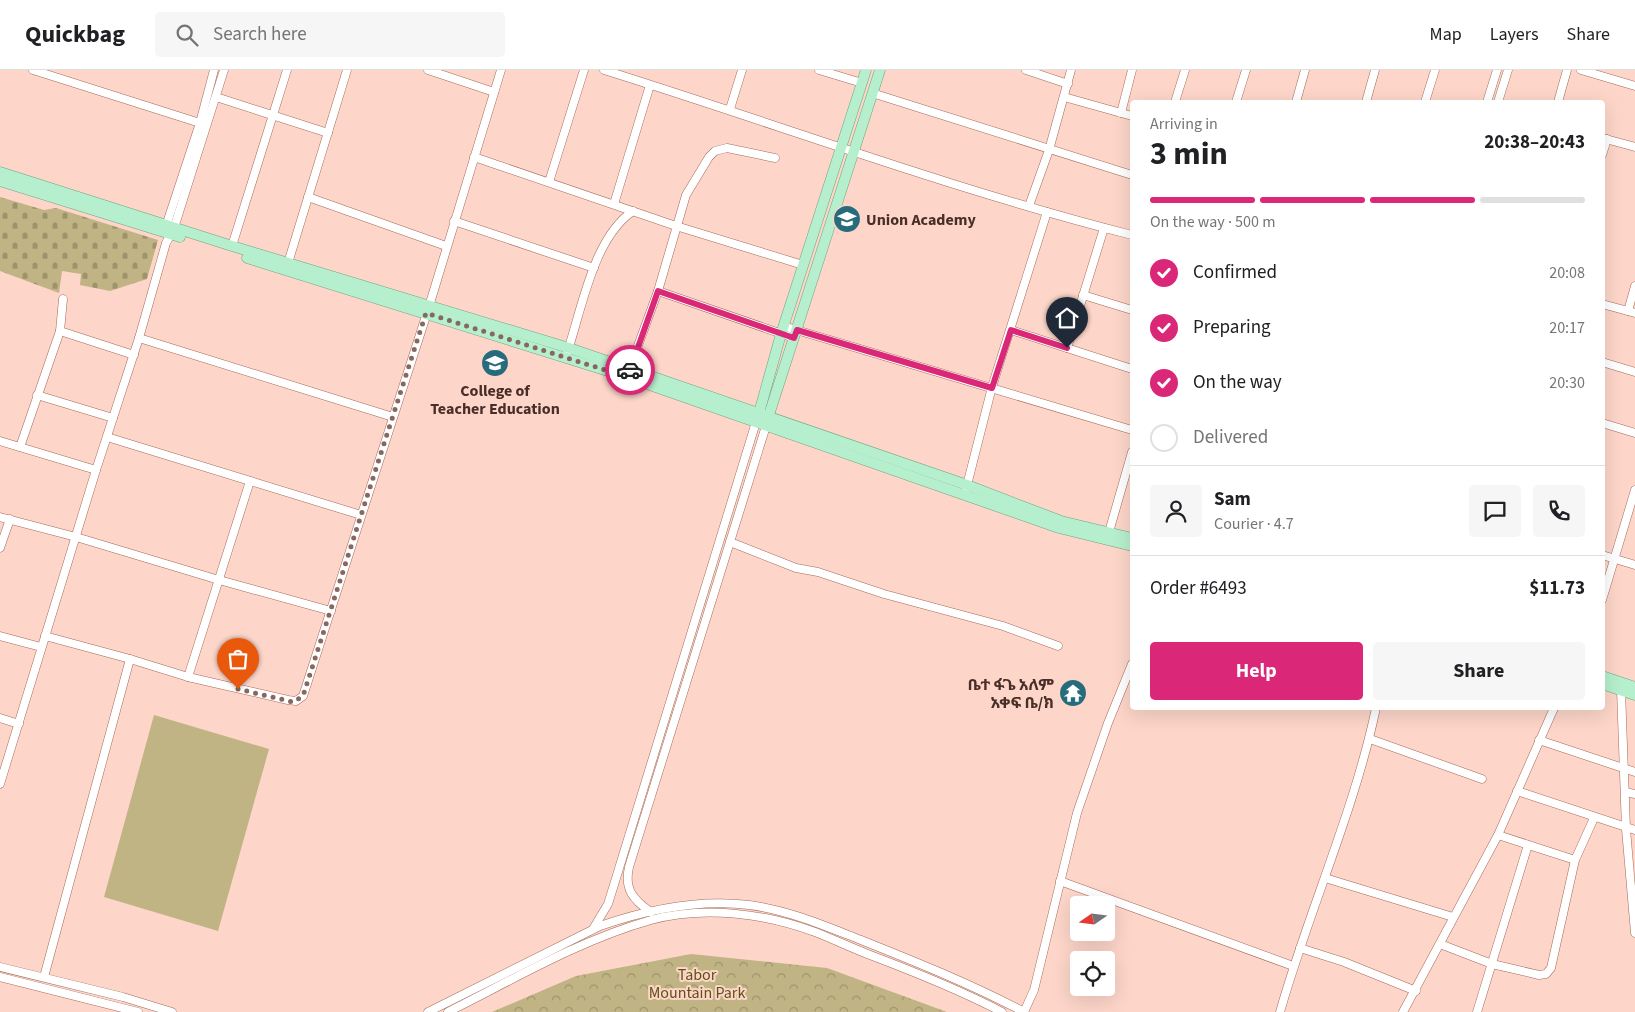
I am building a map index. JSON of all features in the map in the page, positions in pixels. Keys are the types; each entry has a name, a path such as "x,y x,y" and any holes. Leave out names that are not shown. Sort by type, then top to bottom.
{"main road":[{"path":"762,420 782,330 866,70"},
{"path":"762,420 796,334 880,70"},
{"path":"0,172 168,233 232,246 288,262 427,309"},
{"path":"0,181 567,353 1061,521 1130,537"},
{"path":"966,489 1059,528 1130,546"},
{"path":"1605,677 1635,687"},
{"path":"1605,685 1635,695"}],"street":[{"path":"33,70 200,123"},
{"path":"0,784 96,470 134,355 214,70"},
{"path":"168,233 224,70"},
{"path":"232,246 286,70"},
{"path":"288,262 347,70"},
{"path":"428,70 494,92"},
{"path":"45,636 188,677 296,701 303,696 393,417 501,70"},
{"path":"549,182 584,70"},
{"path":"604,70 622,73 650,85 854,152 1047,212 1130,234"},
{"path":"730,110 742,70"},
{"path":"819,70 862,83"},
{"path":"1026,70 1068,84"},
{"path":"1029,206 1049,150 1072,70"},
{"path":"1121,113 1132,70"},
{"path":"1176,100 1185,70"},
{"path":"1237,100 1246,70"},
{"path":"1296,100 1304,70"},
{"path":"1366,100 1374,70"},
{"path":"1426,100 1435,70"},
{"path":"1488,100 1497,70"},
{"path":"1499,100 1508,70"},
{"path":"1559,100 1567,70"},
{"path":"1581,70 1635,86"},
{"path":"614,204 650,85"},
{"path":"872,93 1130,174"},
{"path":"216,97 328,133"},
{"path":"1064,97 1130,115"},
{"path":"1605,138 1635,147"},
{"path":"628,373 658,291 686,195 715,151 720,148 736,149 775,158"},
{"path":"474,157 676,226 803,266"},
{"path":"308,197 446,246"},
{"path":"567,353 594,268 610,233 619,221 633,211"},
{"path":"966,489 992,388 1047,212"},
{"path":"454,221 594,268"},
{"path":"1067,348 1104,228"},
{"path":"1605,305 1632,312 1635,286"},
{"path":"658,291 782,330 992,388 1130,429"},
{"path":"1083,295 1130,309"},
{"path":"20,447 60,331 63,299"},
{"path":"1011,330 1130,368"},
{"path":"60,331 134,355"},
{"path":"139,338 393,417"},
{"path":"1605,363 1635,372"},
{"path":"37,395 113,418"},
{"path":"650,912 635,900 627,886 629,867 730,542 762,420"},
{"path":"592,930 608,904 762,420"},
{"path":"1605,424 1635,433"},
{"path":"107,437 361,514"},
{"path":"0,441 96,470"},
{"path":"1109,532 1130,459"},
{"path":"188,677 250,481"},
{"path":"1605,591 1635,490"},
{"path":"0,517 76,537 331,611"},
{"path":"0,548 10,519"},
{"path":"730,542 796,568 818,572 884,594 1003,626 1058,646"},
{"path":"1605,556 1635,564"},
{"path":"0,636 41,648"},
{"path":"44,977 130,659"},
{"path":"428,1012 592,930 628,916 702,904 724,903 774,909 810,920 925,965 1024,1012 1034,990 1077,813 1130,669"},
{"path":"1621,690 1626,829 1635,933"},
{"path":"1280,1012 1293,966 1325,878 1370,739 1376,710"},
{"path":"1403,1012 1416,991 1453,917 1498,835 1553,710"},
{"path":"0,718 19,724"},
{"path":"1370,739 1482,778"},
{"path":"1539,740 1635,772"},
{"path":"1517,791 1626,829 1635,830"},
{"path":"1625,792 1635,794"},
{"path":"1440,944 1492,964 1539,975 1546,974 1551,968 1575,860 1594,818"},
{"path":"631,829 641,829"},
{"path":"1498,835 1575,860"},
{"path":"1477,1012 1528,845"},
{"path":"1325,878 1453,917"},
{"path":"1060,881 1293,966"},
{"path":"448,1012 613,932 653,920 685,915 750,914 814,932 920,974 1002,1012"},
{"path":"1300,948 1344,962 1416,991"},
{"path":"920,974 925,965"},
{"path":"0,967 172,1012"},
{"path":"0,977 138,1012"}],"green space":[{"path":"0,197 44,210 56,208 158,240 147,279 110,291 80,285 81,274 62,271 59,293 0,271"},
{"path":"154,715 269,749 218,931 104,897"},
{"name":"Tabor Mountain Park","path":"691,954 827,968 947,1012 492,1012 576,976"}],"way so far":[{"path":"238,689 293,702 300,700 303,696 426,313 627,377 630,370"}],"place":[{"name":"Union Academy","path":"847,219"},
{"name":"College of Teacher Education","path":"495,363"},
{"name":"ቤተ ፋጌ አለም አቀፍ ቤ/ክ","path":"1073,693"}],"route":[{"path":"630,370 658,291 794,338 797,330 854,348 907,361 992,388 1011,330 1067,348"}]}
